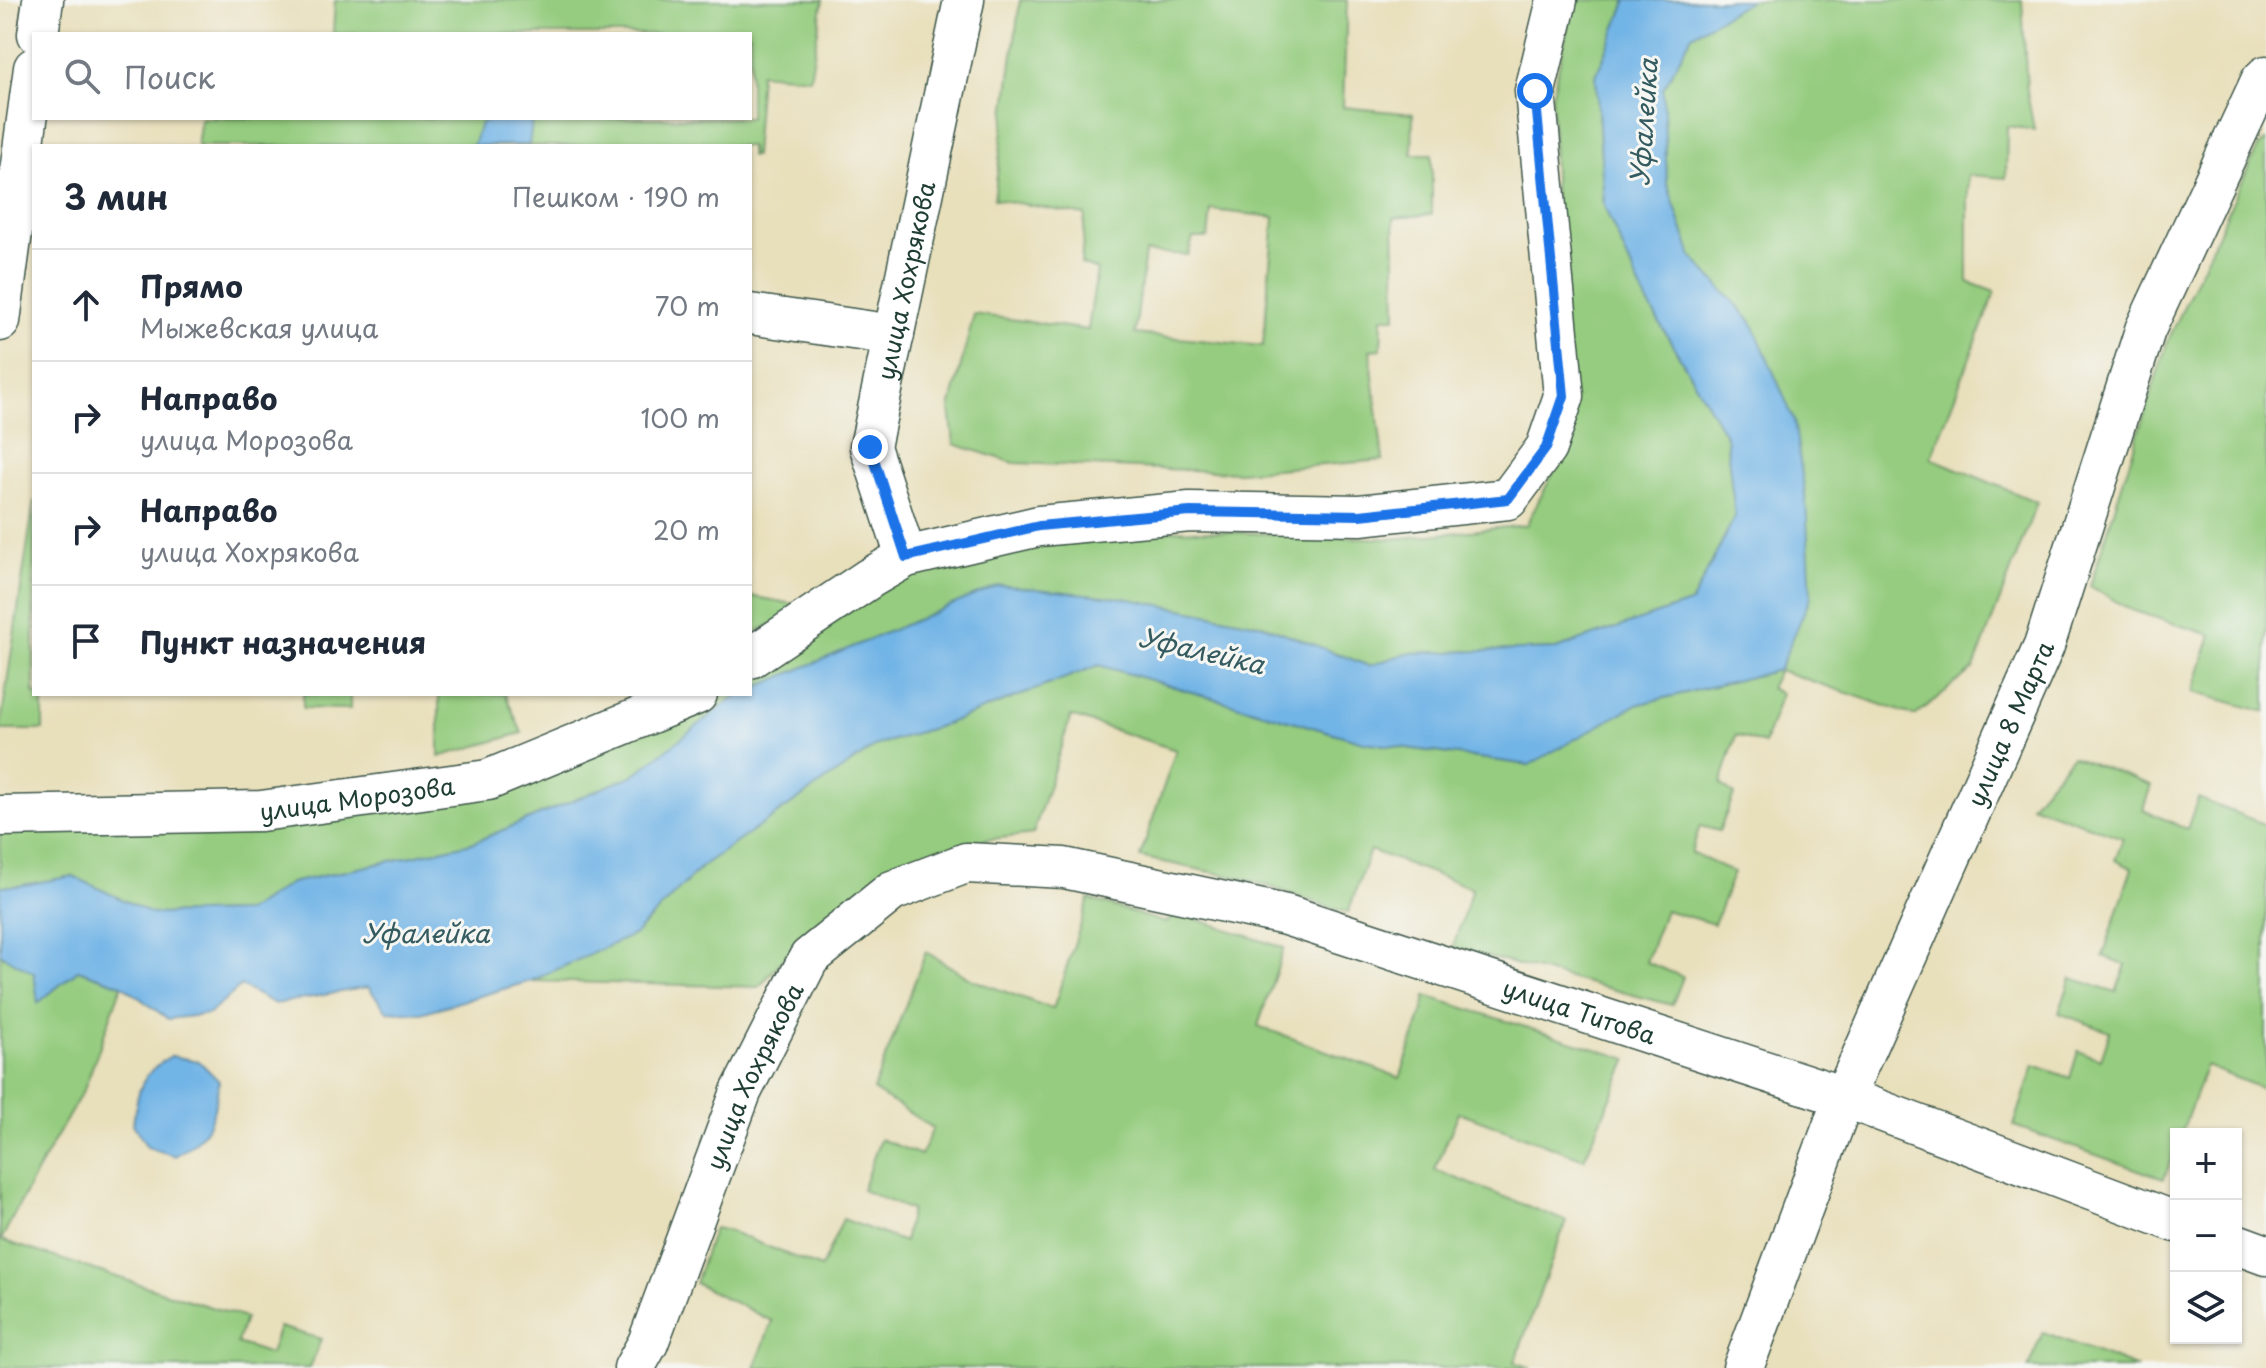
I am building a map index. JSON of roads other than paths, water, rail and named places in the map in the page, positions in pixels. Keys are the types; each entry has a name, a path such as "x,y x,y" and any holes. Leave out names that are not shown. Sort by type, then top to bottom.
{"street":[{"path":"38,32 43,0"},
{"name":"улица Хохрякова","path":"906,557 870,447 964,0"},
{"path":"752,657 906,557 1039,526 1190,512 1360,515 1508,499 1546,448 1564,396 1535,91 1557,0"},
{"name":"улица 8 Марта","path":"1743,1368 1844,1097 2044,646 2145,330 2266,76"},
{"path":"0,321 32,84"},
{"path":"752,314 894,335"},
{"name":"улица Морозова","path":"0,816 261,811 488,780 692,696"},
{"name":"улица Хохрякова","path":"634,1368 648,1343 741,1092 809,958 892,891 966,863"},
{"name":"улица Титова","path":"966,863 1064,868 1286,915 1844,1097 2170,1220"},
{"path":"2242,1246 2266,1255"}],"water":[{"name":"Уфалейка","path":"1627,0 1751,0 1692,35 1663,89 1667,183 1692,257 1752,322 1794,420 1806,502 1811,596 1779,670 1636,705 1529,765 1364,742 1099,665 943,725 877,745 702,866 635,934 531,981 421,1013 387,1011 368,987 275,1004 241,986 209,1014 168,1019 122,985 78,970 38,1003 34,973 0,954 0,886 18,886 73,876 152,914 246,912 291,883 472,843 634,775 736,696 752,696 752,689 999,585 1124,598 1263,625 1369,666 1407,653 1556,649 1692,602 1735,516 1726,436 1644,296 1604,206 1596,76"},
{"path":"489,120 528,120 532,122 529,144 474,144 480,124"},
{"path":"171,1056 199,1061 219,1081 208,1125 196,1141 175,1156 147,1147 133,1124 142,1084 152,1070"}]}
